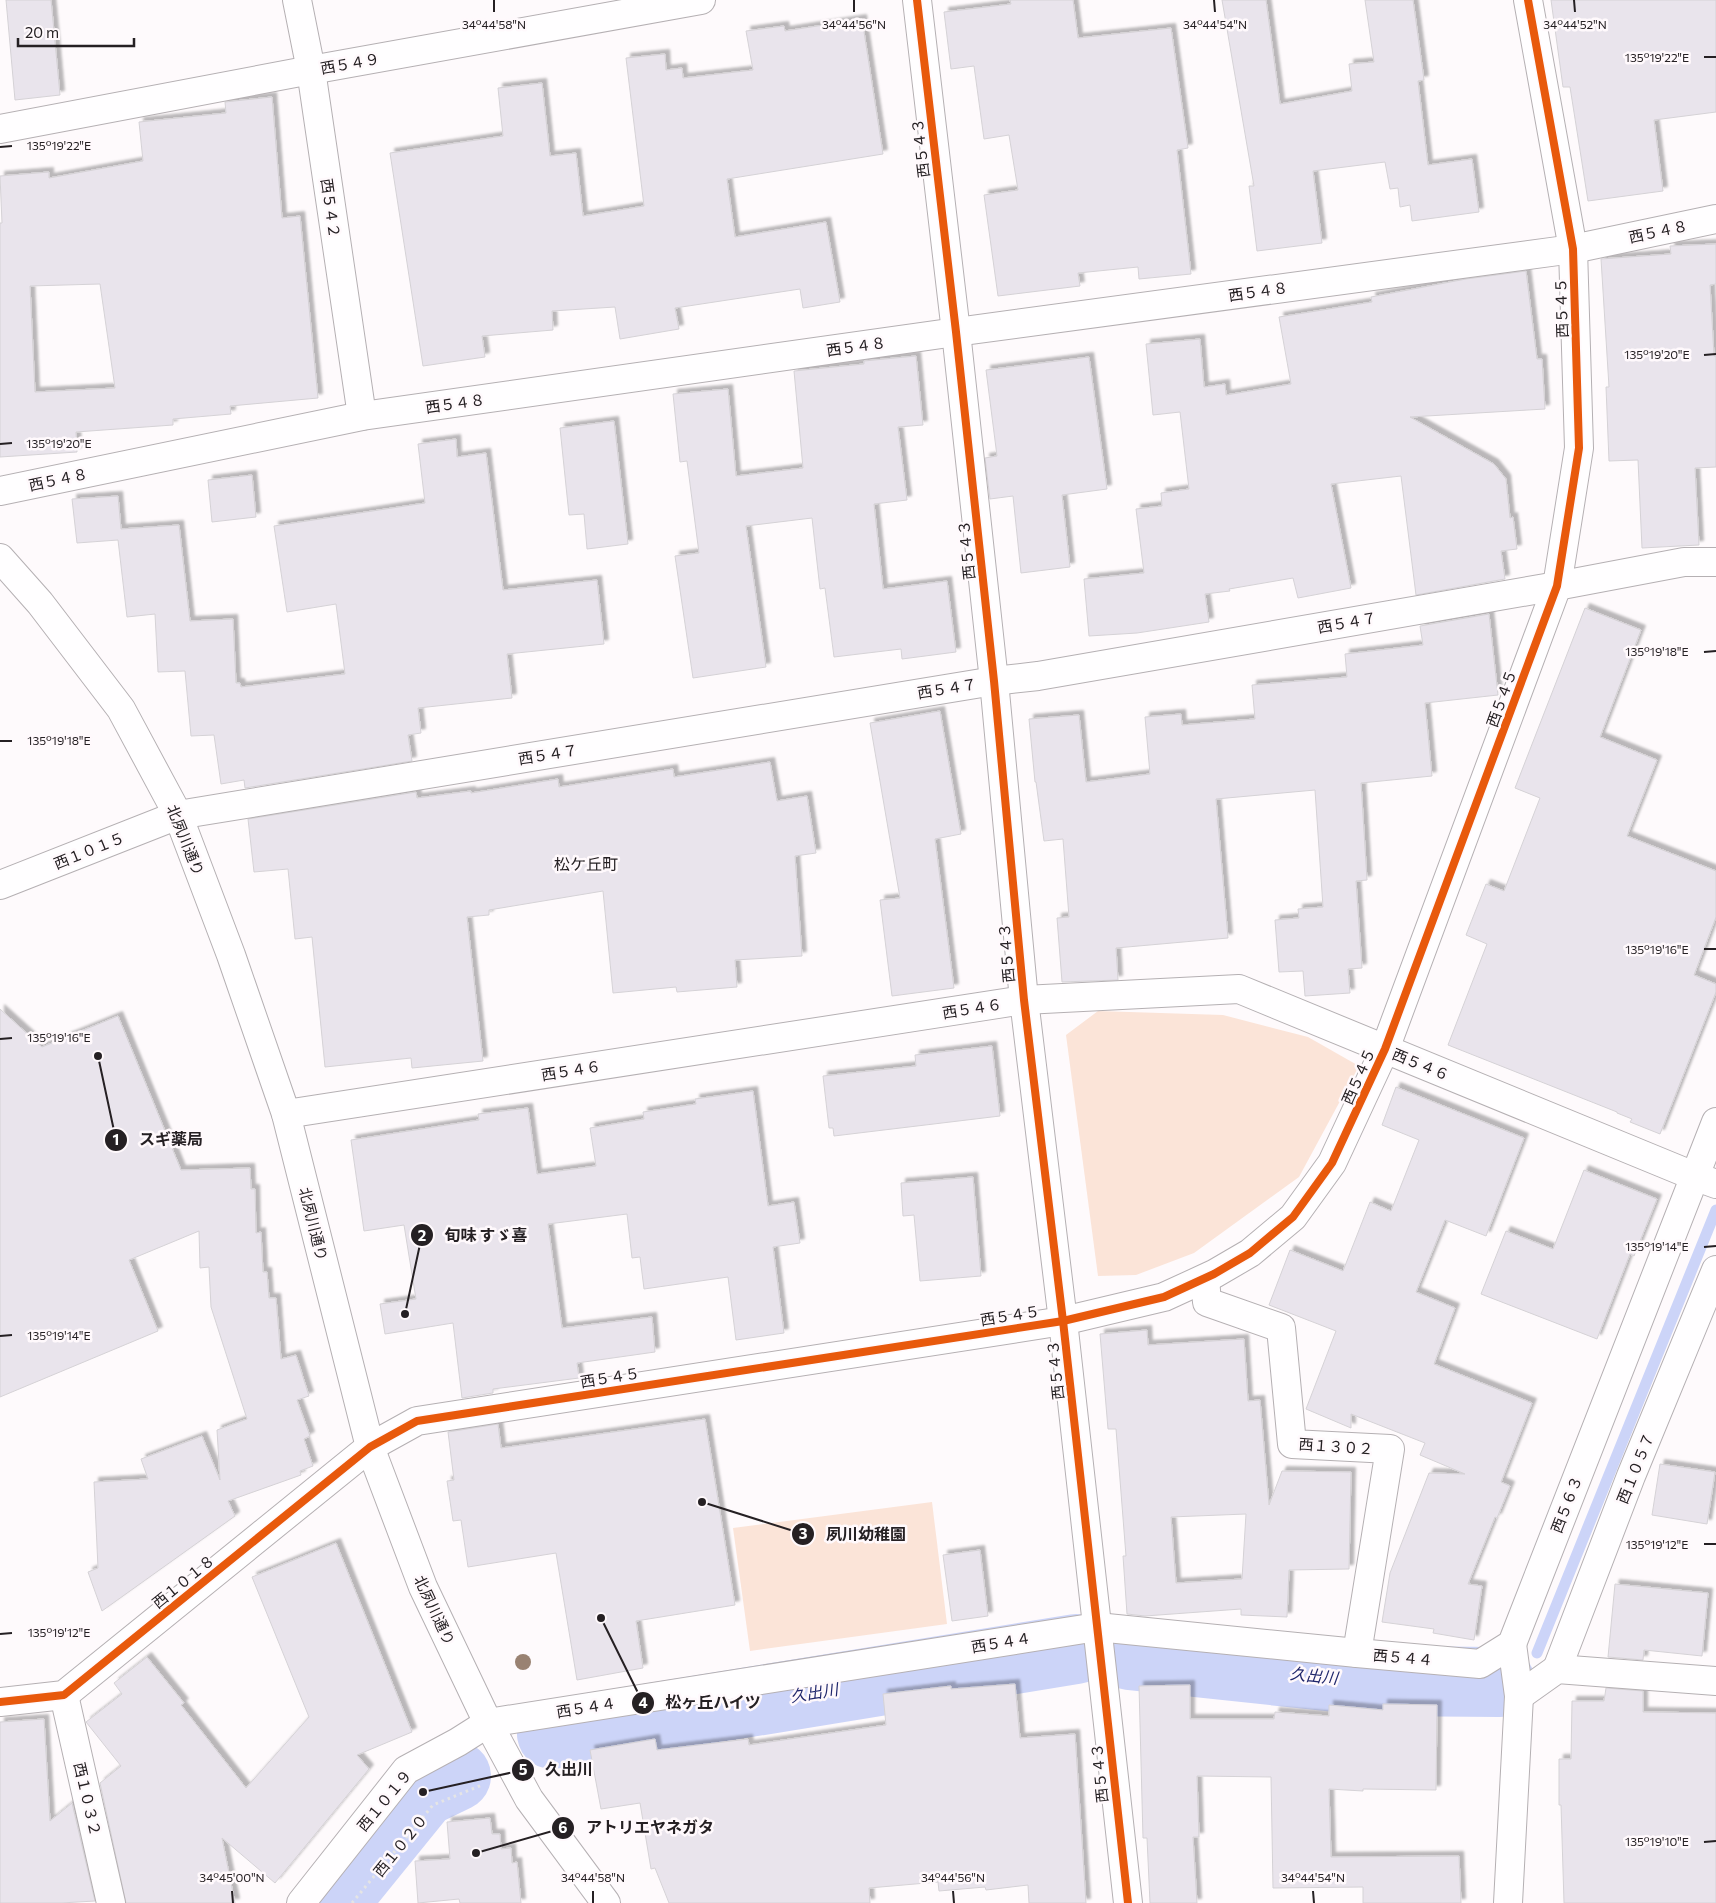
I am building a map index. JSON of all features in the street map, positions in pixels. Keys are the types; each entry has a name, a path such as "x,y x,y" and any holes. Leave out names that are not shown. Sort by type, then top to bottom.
{"street":[{"name":"西５４２","path":"297,0 311,70 362,416"},
{"name":"西５４９","path":"0,129 311,70 701,0"},
{"name":"西５４３","path":"917,0 994,680 1024,1000 1063,1321 1128,1903"},
{"name":"西５４５","path":"370,1447 417,1421 1063,1321 1164,1297 1205,1279 1250,1253 1293,1217 1332,1163 1385,1049 1557,586 1579,448 1573,249 1528,0"},
{"name":"西５４８","path":"0,491 362,416 956,332 1573,249 1716,219"},
{"name":"北夙川通り","path":"0,558 40,603 121,709 178,815 231,955 286,1114 370,1447 423,1587 488,1722 529,1798 606,1903"},
{"name":"西５４７","path":"178,815 994,680 1048,674 1557,586 1684,562 1716,562"},
{"name":"西１０１５","path":"0,885 178,815"},
{"name":"西５４６","path":"286,1114 1024,1000 1239,989 1709,1181"},
{"name":"西５６３","path":"1508,1903 1518,1696 1512,1644 1709,1181 1716,1122"},
{"name":"西１０５７","path":"1557,1669 1631,1476 1716,1270"},
{"name":"西１３０２","path":"1205,1279 1207,1302 1281,1328 1292,1444 1390,1449 1357,1653"},
{"name":"西１０１８","path":"64,1695 370,1447"},
{"name":"西５４４","path":"488,1722 1097,1627 1480,1664 1512,1644"},
{"path":"1518,1696 1557,1669 1716,1682"},
{"path":"0,1702 64,1695"},
{"name":"西１０３２","path":"64,1695 111,1903"},
{"name":"西１０１９","path":"301,1903 406,1770 458,1742 488,1722"}],"shaded area":[{"path":"1098,1011 1223,1015 1308,1037 1359,1066 1299,1177 1194,1253 1136,1275 1098,1276 1066,1035"},
{"path":"932,1502 947,1624 750,1651 733,1528"}],"building":[{"path":"6,0 51,0 60,95 15,100"},
{"path":"1010,0 1073,0 1078,38 1171,28 1188,148 1177,150 1191,274 1139,279 1138,267 1078,273 1080,286 998,296 984,195 1018,190 1009,135 984,139 974,66 951,69 944,12 1011,4"},
{"path":"1222,0 1266,0 1280,104 1352,91 1349,64 1374,62 1365,0 1413,0 1424,80 1418,81 1428,165 1472,159 1479,212 1412,221 1410,205 1400,207 1398,188 1390,189 1385,162 1313,171 1322,243 1257,251 1249,186 1254,186"},
{"path":"1551,0 1716,0 1716,112 1654,120 1663,191 1588,201 1570,87 1563,87"},
{"path":"862,19 883,154 727,179 735,237 826,222 840,302 803,308 800,289 675,308 679,329 620,339 615,307 552,311 553,330 482,336 485,357 423,366 390,153 503,136 498,88 542,83 550,156 576,153 583,216 644,206 626,58 665,54 666,70 682,68 683,78 753,70 746,31 784,26 785,31"},
{"path":"272,97 282,218 300,216 318,398 230,406 231,414 173,419 173,425 76,432 77,452 0,457 0,223 2,223 0,176 49,172 49,178 143,161 139,122 226,113 225,102","holes":["100,284 115,388 35,392 30,286"]},
{"path":"1716,244 1716,284 1710,285 1714,356 1716,356 1716,467 1695,468 1699,545 1642,548 1638,460 1609,461 1606,387 1609,387 1601,259 1671,254 1670,246"},
{"path":"1526,271 1537,359 1542,359 1545,409 1410,417 1494,464 1506,479 1510,518 1513,517 1517,549 1501,551 1505,579 1416,595 1401,476 1331,484 1351,588 1298,598 1293,578 1229,589 1230,591 1205,594 1209,622 1137,633 1089,636 1084,579 1144,573 1136,509 1162,506 1161,493 1189,489 1180,412 1153,415 1146,344 1200,339 1204,387 1225,384 1226,395 1291,384 1279,317 1372,302 1371,297 1466,279"},
{"path":"916,356 923,425 898,427 907,500 874,504 883,589 947,581 956,652 902,659 901,649 834,657 825,588 820,589 812,518 746,526 766,667 693,678 675,556 699,553 687,461 680,462 673,394 728,389 736,476 803,468 794,371 864,364 864,361"},
{"path":"1089,357 1107,489 1062,495 1070,567 1021,573 1013,496 990,499 985,458 997,456 986,370"},
{"path":"614,421 628,544 587,549 584,514 569,515 560,428"},
{"path":"456,439 457,457 486,453 503,590 597,580 604,644 507,654 512,698 418,708 421,733 408,735 412,761 245,788 244,780 221,784 214,735 191,736 185,671 158,672 155,614 127,617 118,540 77,543 72,499 118,496 121,529 179,525 190,621 233,619 236,683 240,683 241,687 345,674 336,604 287,612 274,526 425,503 418,444"},
{"path":"252,475 256,517 212,522 208,480"},
{"path":"1585,608 1641,630 1600,737 1657,760 1627,836 1716,871 1716,917 1694,975 1716,984 1716,992 1660,1134 1630,1122 1632,1119 1617,1112 1448,1045 1487,944 1466,935 1486,884 1504,891 1540,798 1515,788"},
{"path":"1489,614 1498,695 1425,703 1432,776 1361,783 1367,880 1356,881 1362,968 1348,969 1350,993 1305,996 1303,971 1279,972 1275,920 1299,918 1298,909 1323,907 1315,790 1216,799 1228,938 1116,948 1118,980 1062,982 1057,918 1069,917 1063,839 1044,841 1035,782 1029,719 1079,715 1086,782 1150,774 1145,717 1181,714 1182,725 1255,719 1252,685 1347,677 1345,654 1423,645 1420,626"},
{"path":"940,711 961,834 935,839 954,988 892,996 880,900 900,898 870,723"},
{"path":"770,762 777,801 807,796 816,853 795,856 802,956 735,960 737,987 677,992 676,987 613,993 603,891 489,910 489,915 467,917 483,1061 412,1068 411,1058 325,1067 312,937 295,939 288,869 254,872 248,819 416,792 417,798 471,791 471,793 558,779 559,787 673,769 674,777"},
{"path":"0,1009 42,1047 118,1016 181,1170 250,1168 251,1189 255,1189 256,1233 261,1232 263,1272 267,1272 269,1298 276,1298 281,1359 296,1355 309,1396 297,1400 310,1436 304,1439 313,1466 300,1471 301,1475 228,1501 235,1516 102,1611 88,1572 98,1568 94,1482 148,1479 141,1459 202,1436 220,1480 217,1430 247,1419 211,1307 209,1267 200,1268 199,1231 129,1260 158,1331 0,1397"},
{"path":"992,1046 1000,1116 834,1136 833,1128 829,1128 823,1076 916,1066 915,1055"},
{"path":"1396,1087 1524,1138 1486,1236 1445,1220 1416,1292 1455,1308 1434,1364 1532,1403 1501,1482 1510,1486 1497,1518 1495,1517 1468,1584 1482,1586 1474,1640 1433,1633 1434,1629 1382,1622 1390,1573 1429,1473 1465,1474 1420,1455 1425,1443 1351,1414 1351,1428 1306,1409 1336,1331 1269,1305 1290,1250 1343,1271 1370,1202 1391,1211 1419,1140 1382,1125"},
{"path":"753,1091 768,1206 794,1202 800,1243 773,1247 784,1333 736,1340 728,1277 644,1289 640,1257 632,1258 627,1214 548,1224 562,1328 652,1317 655,1352 577,1363 579,1378 493,1389 493,1393 462,1398 453,1323 385,1334 380,1304 416,1299 404,1225 364,1231 351,1140 479,1120 478,1114 528,1108 537,1174 596,1166 590,1128 644,1119 643,1112 696,1104 695,1099"},
{"path":"1584,1170 1657,1199 1634,1256 1630,1254 1597,1339 1481,1294 1506,1231 1553,1249"},
{"path":"973,1177 981,1276 920,1281 914,1215 903,1216 901,1183"},
{"path":"1147,1330 1148,1345 1244,1339 1248,1401 1260,1400 1269,1505 1282,1471 1351,1472 1349,1569 1289,1570 1287,1617 1241,1615 1241,1609 1145,1616 1127,1614 1123,1556 1126,1556 1116,1429 1108,1429 1100,1334","holes":["1246,1514 1242,1579 1176,1583 1171,1517"]},
{"path":"705,1419 735,1605 636,1621 643,1668 577,1680 556,1553 468,1567 461,1520 453,1521 447,1481 454,1480 448,1432 498,1424 501,1448"},
{"path":"1660,1464 1715,1472 1707,1524 1652,1515"},
{"path":"336,1543 412,1732 357,1755 369,1769 275,1883 222,1838 235,1903 126,1903 100,1783 121,1766 86,1722 122,1694 114,1683 147,1657 184,1703 181,1705 246,1788 309,1717 252,1577"},
{"path":"980,1550 988,1616 952,1621 943,1555"},
{"path":"1615,1584 1708,1593 1702,1656 1644,1650 1643,1660 1608,1657"},
{"path":"1015,1684 1020,1738 1075,1734 1086,1903 1029,1903 1028,1885 986,1890 985,1887 939,1891 938,1882 869,1888 870,1903 669,1903 655,1868 651,1869 640,1803 601,1809 590,1750 655,1739 657,1750 748,1739 749,1745 886,1725 883,1694 951,1686 951,1689"},
{"path":"1190,1685 1190,1719 1274,1719 1275,1712 1329,1716 1329,1705 1383,1710 1383,1704 1437,1705 1436,1790 1363,1789 1363,1791 1329,1789 1331,1857 1459,1856 1461,1903 1363,1903 1363,1887 1273,1888 1271,1777 1197,1776 1199,1837 1193,1837 1197,1903 1150,1903 1147,1838 1143,1838 1139,1686"},
{"path":"1606,1688 1643,1691 1643,1712 1716,1713 1716,1903 1564,1903 1561,1805 1559,1805 1559,1759 1571,1759 1572,1701 1604,1701"},
{"path":"44,1719 50,1821 72,1803 95,1901 0,1903 0,1722"},
{"path":"490,1818 492,1834 500,1834 501,1849 511,1848 512,1863 517,1862 521,1903 460,1903 459,1899 418,1903 415,1861 450,1859 447,1822"}],"waterway":[{"path":"1537,1653 1716,1210"},
{"name":"久出川","path":"552,1734 1076,1649"},
{"name":"久出川","path":"1129,1655 1374,1681 1500,1682"},
{"name":"久出川","path":"333,1903 423,1792 456,1776"}],"cycle path":[{"path":"917,0 994,681 1024,1000 1063,1321 1128,1903"},
{"path":"0,1702 64,1695 370,1447 417,1421 1063,1321 1164,1297 1214,1274 1250,1253 1293,1217 1332,1163 1385,1049 1557,586 1579,448 1573,249 1528,0"}],"place":[{"name":"スギ薬局","path":"98,1056"},
{"name":"旬味 すゞ喜","path":"405,1314"},
{"name":"夙川幼稚園","path":"702,1502"},
{"name":"松ヶ丘ハイツ","path":"601,1618"},
{"name":"久出川","path":"423,1792"},
{"name":"アトリエヤネガタ","path":"476,1853"}],"district":[{"name":"松ケ丘町","path":"586,863"}]}
